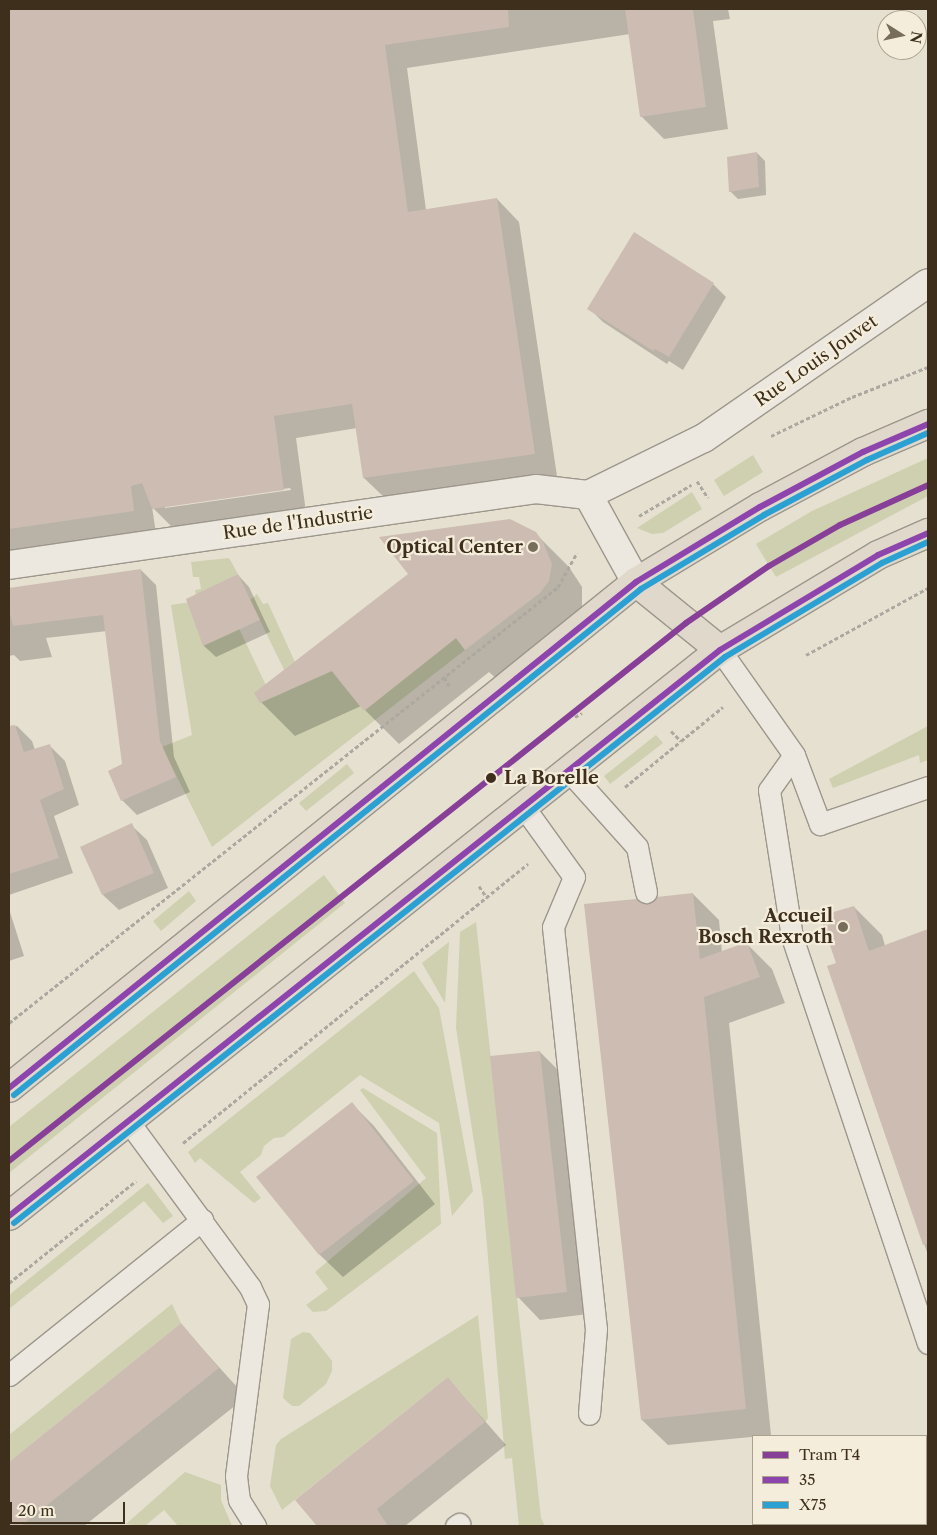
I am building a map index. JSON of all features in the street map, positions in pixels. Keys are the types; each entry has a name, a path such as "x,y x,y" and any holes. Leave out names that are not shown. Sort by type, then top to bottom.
{"main road":[{"path":"9,1088 636,582 760,508 863,452 928,424"},
{"path":"9,1216 720,650 878,555 928,533"},
{"path":"636,582 720,650"}],"street":[{"name":"Rue Louis Jouvet","path":"588,495 704,438 928,283"},
{"name":"Rue de l'Industrie","path":"9,565 536,489 588,495"},
{"path":"588,495 636,582"}],"lane":[{"path":"720,650 794,755 820,824 928,787"},
{"path":"794,755 770,790 792,937 925,1322 928,1344"},
{"path":"568,770 637,847 646,892"},
{"path":"523,806 553,844 574,877 553,926 596,1329 589,1414"},
{"path":"128,1121 160,1162 250,1287 258,1304 236,1476 239,1500 255,1526"},
{"path":"9,1375 202,1220"}],"path":[{"path":"762,441 852,397 928,366"},
{"path":"632,520 706,476"},
{"path":"698,481 709,500"},
{"path":"9,1023 558,587 577,553"},
{"path":"806,655 928,588"},
{"path":"601,807 728,704"},
{"path":"670,730 681,741"},
{"path":"9,1283 553,844"},
{"path":"474,880 487,898"}],"green space":[{"path":"753,455 763,472 724,496 714,480"},
{"path":"928,458 928,496 776,577 756,544 812,511"},
{"path":"692,492 702,509 663,533 652,534 637,528"},
{"path":"229,558 238,574 218,584 272,698 293,688 250,600 257,594 263,604 268,603 301,675 321,658 364,711 456,638 465,650 212,847 162,747 192,735 171,605 197,601 195,590 201,589 199,577 193,577 191,562"},
{"path":"928,726 928,760 920,763 919,755 833,788 829,779"},
{"path":"656,735 663,743 610,784 604,776"},
{"path":"347,764 354,773 306,811 299,803"},
{"path":"324,875 345,903 9,1173 9,1127"},
{"path":"189,891 196,901 161,931 153,921"},
{"path":"476,922 541,1518 545,1526 519,1526 512,1458 505,1459 483,1199 456,1028 460,932"},
{"path":"449,942 445,1003 422,963"},
{"path":"414,971 439,1008 473,1191 452,1216 439,1123 360,1075 283,1137 274,1138 264,1146 261,1155 240,1172 261,1198 254,1203 200,1158 195,1163 188,1152"},
{"path":"363,1088 437,1133 441,1224 326,1311 313,1312 306,1305 328,1289 315,1272 426,1178 360,1090"},
{"path":"148,1183 173,1216 163,1223 144,1201 9,1309 9,1295"},
{"path":"172,1304 181,1323 9,1462 9,1435"},
{"path":"478,1315 488,1418 485,1422 448,1377 282,1510 270,1486 276,1445 281,1439"},
{"path":"303,1332 310,1333 332,1361 332,1371 326,1384 299,1406 292,1406 283,1398 291,1339"},
{"path":"185,1472 221,1485 221,1500 232,1526 178,1526 164,1510 145,1526 126,1524"}],"building":[{"path":"9,9 508,9 509,27 385,45 408,212 497,198 535,454 363,478 352,404 274,416 284,490 152,509 142,483 131,486 134,511 9,529"},
{"path":"625,9 693,9 706,107 640,117"},
{"path":"757,152 759,187 729,192 727,157"},
{"path":"634,232 714,283 669,357 655,349 653,351 587,309"},
{"path":"510,519 536,532 543,542 552,564 549,581 540,593 465,650 456,638 364,711 332,671 260,703 254,693 408,574 379,537"},
{"path":"141,569 160,741 176,777 121,801 108,771 122,764 103,615 13,626 9,610 9,588"},
{"path":"238,574 260,620 203,646 186,599"},
{"path":"15,725 24,752 50,744 64,789 40,800 59,858 9,874 9,726"},
{"path":"132,823 154,873 102,895 80,847"},
{"path":"693,893 700,959 747,942 760,977 704,997 746,1409 641,1420 584,904 636,899 648,904 657,897"},
{"path":"854,906 869,951 928,929 928,1244 923,1245 827,966 836,963 820,916"},
{"path":"540,1051 567,1292 516,1298 490,1056"},
{"path":"352,1102 414,1181 319,1255 256,1177"},
{"path":"181,1323 219,1368 21,1526 9,1526 9,1462"},
{"path":"448,1377 485,1422 377,1509 388,1526 317,1526 295,1500"}],"tram line":[{"name":"T4","path":"9,1161 686,623 769,566 840,525 928,485"}],"transit line":[{"name":"35","path":"9,1088 636,582 760,507 863,452 928,424"},
{"name":"X75","path":"14,1095 641,589 764,515 867,460 928,433"},
{"name":"35","path":"9,1216 720,650 878,555 928,533"},
{"name":"X75","path":"14,1223 725,657 882,563 928,542"}],"place":[{"name":"Optical Center","path":"533,547"},
{"name":"La Borelle","path":"491,778"},
{"name":"Accueil Bosch Rexroth","path":"843,927"}]}
